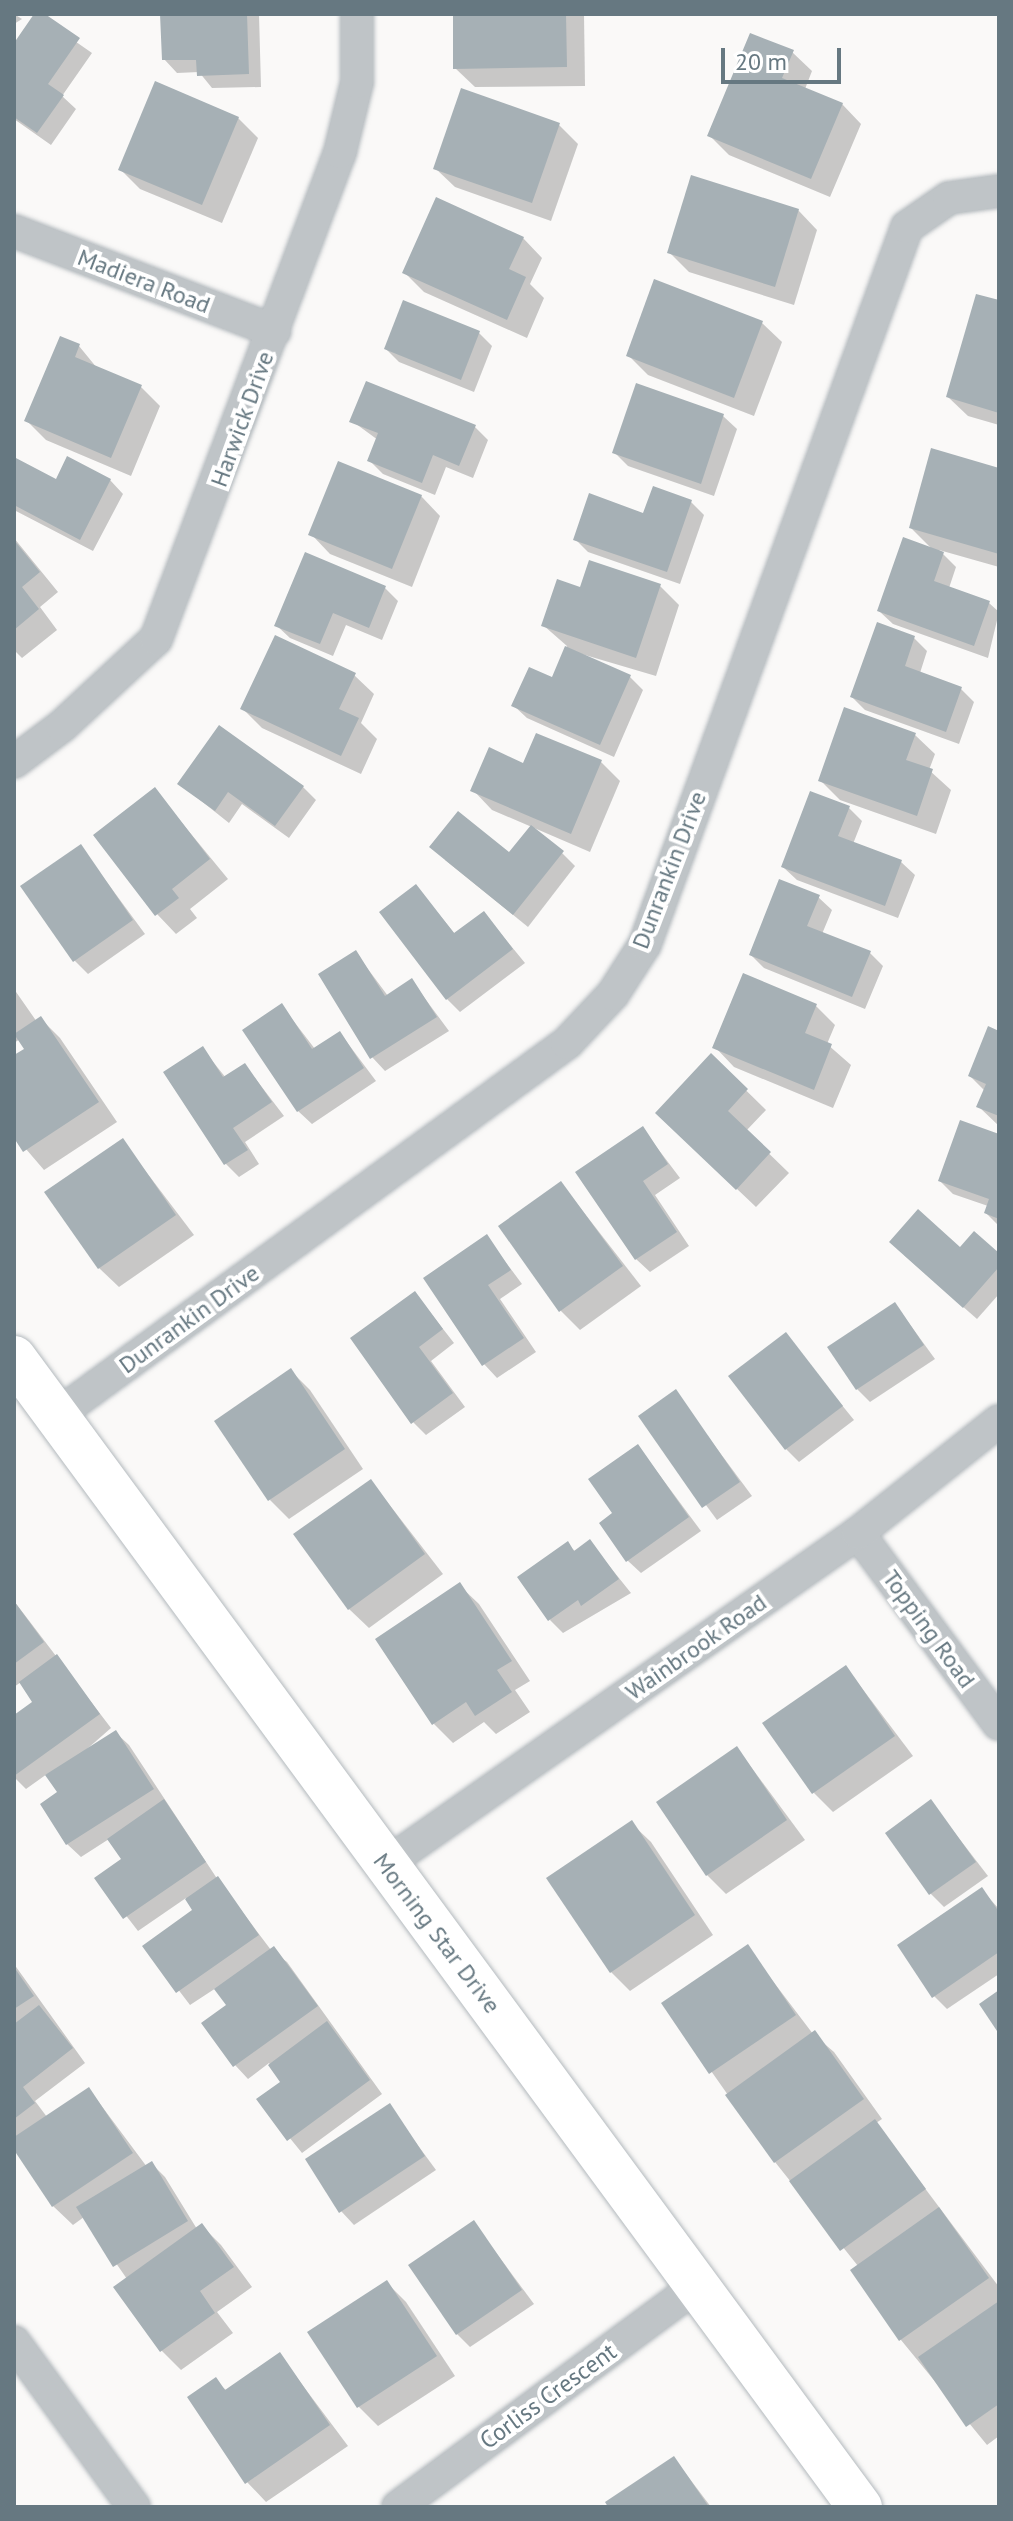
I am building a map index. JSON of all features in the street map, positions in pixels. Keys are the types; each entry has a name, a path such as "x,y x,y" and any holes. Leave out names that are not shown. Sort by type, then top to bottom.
{"street":[{"name":"Harwick Drive","path":"14,762 104,690 156,639 340,152 357,82 357,14"},
{"name":"Dunrankin Drive","path":"57,1415 567,1043 613,994 645,944 907,227 949,198 999,191"},
{"name":"Madiera Road","path":"14,231 274,331"},
{"name":"Morning Star Drive","path":"14,1358 860,2507"},
{"name":"Wainbrook Road","path":"386,1864 858,1533 999,1421"},
{"name":"Topping Road","path":"858,1533 999,1724"},
{"name":"Corliss Crescent","path":"398,2507 698,2285"},
{"path":"14,2342 134,2507"}],"building":[{"path":"34,14 45,14 80,38 48,84 64,95 37,133 14,117 14,43"},
{"path":"160,14 247,14 249,74 197,76 196,60 162,60"},
{"path":"453,14 566,14 567,67 453,69"},
{"path":"750,33 794,50 782,78 843,103 811,179 707,136"},
{"path":"155,81 239,117 202,205 118,170"},
{"path":"461,88 560,123 532,203 433,169"},
{"path":"691,175 799,209 775,287 667,253"},
{"path":"436,197 524,237 509,269 526,277 507,320 402,273"},
{"path":"654,279 763,321 734,398 626,356"},
{"path":"976,294 999,300 999,413 946,397"},
{"path":"403,300 480,331 461,380 384,349"},
{"path":"60,336 80,344 75,357 142,385 111,458 24,421"},
{"path":"366,381 476,425 459,466 433,455 422,483 367,461 378,433 349,422"},
{"path":"636,383 724,414 701,484 612,453"},
{"path":"931,448 999,468 999,554 909,528"},
{"path":"67,456 111,479 80,540 14,505 14,457 56,479"},
{"path":"338,461 422,495 392,569 308,535"},
{"path":"653,486 692,500 667,572 573,540 589,493 643,513"},
{"path":"903,537 944,552 934,581 990,601 974,646 877,611"},
{"path":"14,540 40,572 22,587 39,609 14,630"},
{"path":"305,552 386,586 369,628 333,613 320,644 274,626"},
{"path":"589,560 661,584 636,658 541,626 557,579 580,587"},
{"path":"877,622 915,636 905,666 962,687 946,732 850,697"},
{"path":"275,635 356,673 339,709 359,718 341,756 240,709"},
{"path":"565,646 631,675 600,745 511,706 529,667 552,677"},
{"path":"844,707 916,733 906,760 933,769 917,816 818,781"},
{"path":"219,725 304,786 275,826 228,792 215,811 177,784"},
{"path":"536,733 602,760 571,834 470,791 489,747 523,763"},
{"path":"155,787 210,859 172,889 179,898 155,916 93,835"},
{"path":"810,791 850,806 838,836 902,860 885,906 781,867"},
{"path":"458,811 509,852 531,825 564,851 513,915 429,847"},
{"path":"81,844 133,920 73,962 20,886"},
{"path":"779,879 820,895 807,926 871,951 852,997 749,955"},
{"path":"416,884 454,933 484,911 513,949 446,1000 379,912"},
{"path":"356,950 385,996 412,978 437,1017 370,1059 318,974"},
{"path":"743,973 817,1004 805,1033 832,1044 814,1090 712,1048"},
{"path":"282,1003 312,1049 340,1031 364,1068 297,1112 242,1030"},
{"path":"41,1016 99,1102 23,1152 14,1138 14,1055 24,1049 14,1034"},
{"path":"988,1026 999,1031 999,1116 976,1107 986,1084 968,1076"},
{"path":"203,1046 223,1077 245,1063 272,1102 233,1128 248,1150 224,1165 163,1072"},
{"path":"711,1053 748,1089 728,1111 771,1152 736,1190 655,1113"},
{"path":"960,1120 999,1134 999,1219 984,1213 989,1199 938,1181"},
{"path":"643,1126 668,1164 643,1181 677,1232 635,1260 575,1172"},
{"path":"123,1138 176,1215 98,1269 44,1192"},
{"path":"561,1181 623,1266 559,1312 498,1226"},
{"path":"918,1209 960,1247 974,1231 999,1253 999,1267 963,1308 889,1242"},
{"path":"487,1234 511,1270 488,1285 524,1338 482,1366 423,1278"},
{"path":"415,1291 443,1329 419,1347 453,1393 411,1424 350,1338"},
{"path":"895,1302 924,1345 856,1390 827,1347"},
{"path":"786,1332 843,1406 785,1450 728,1376"},
{"path":"291,1368 345,1449 268,1501 214,1421"},
{"path":"676,1389 740,1482 702,1508 638,1416"},
{"path":"638,1444 689,1517 626,1562 599,1523 612,1513 588,1479"},
{"path":"371,1479 425,1554 348,1610 293,1534"},
{"path":"590,1539 619,1579 581,1606 578,1600 548,1621 517,1577 568,1541 574,1551"},
{"path":"460,1582 512,1661 497,1670 512,1692 475,1716 466,1702 432,1725 375,1639"},
{"path":"14,1601 44,1642 14,1664"},
{"path":"57,1654 100,1714 14,1776 14,1715 32,1702 19,1682"},
{"path":"846,1665 895,1736 812,1794 762,1723"},
{"path":"116,1730 154,1789 66,1845 40,1804 57,1792 45,1775"},
{"path":"737,1746 787,1820 706,1876 656,1802"},
{"path":"164,1799 206,1862 123,1919 94,1878 121,1859 107,1839"},
{"path":"931,1799 976,1862 929,1895 885,1833"},
{"path":"632,1820 695,1915 610,1973 546,1878"},
{"path":"218,1876 259,1935 176,1993 142,1946 192,1910 185,1899"},
{"path":"982,1887 999,1912 999,1952 932,1998 897,1945"},
{"path":"748,1944 796,2015 709,2074 661,2003"},
{"path":"274,1946 318,2006 233,2067 201,2023 226,2005 214,1989"},
{"path":"14,1967 34,1996 14,2009"},
{"path":"999,1990 999,2034 979,2004"},
{"path":"39,2005 73,2048 23,2087 35,2103 14,2119 14,2024"},
{"path":"327,2021 370,2080 287,2141 256,2099 280,2082 268,2065"},
{"path":"815,2030 864,2099 774,2163 725,2095"},
{"path":"89,2087 133,2153 52,2207 14,2150 14,2137"},
{"path":"390,2103 425,2156 339,2213 305,2159"},
{"path":"875,2119 926,2189 840,2251 789,2181"},
{"path":"152,2161 188,2221 113,2267 76,2207"},
{"path":"939,2207 989,2278 899,2341 850,2270"},
{"path":"474,2220 522,2290 456,2335 408,2265"},
{"path":"202,2223 234,2267 200,2291 215,2313 160,2352 113,2287"},
{"path":"387,2280 437,2356 357,2408 307,2332"},
{"path":"999,2301 999,2404 966,2427 918,2357"},
{"path":"280,2352 330,2425 245,2484 187,2397 216,2377 225,2390"},
{"path":"674,2456 709,2507 608,2507 605,2502"}]}
